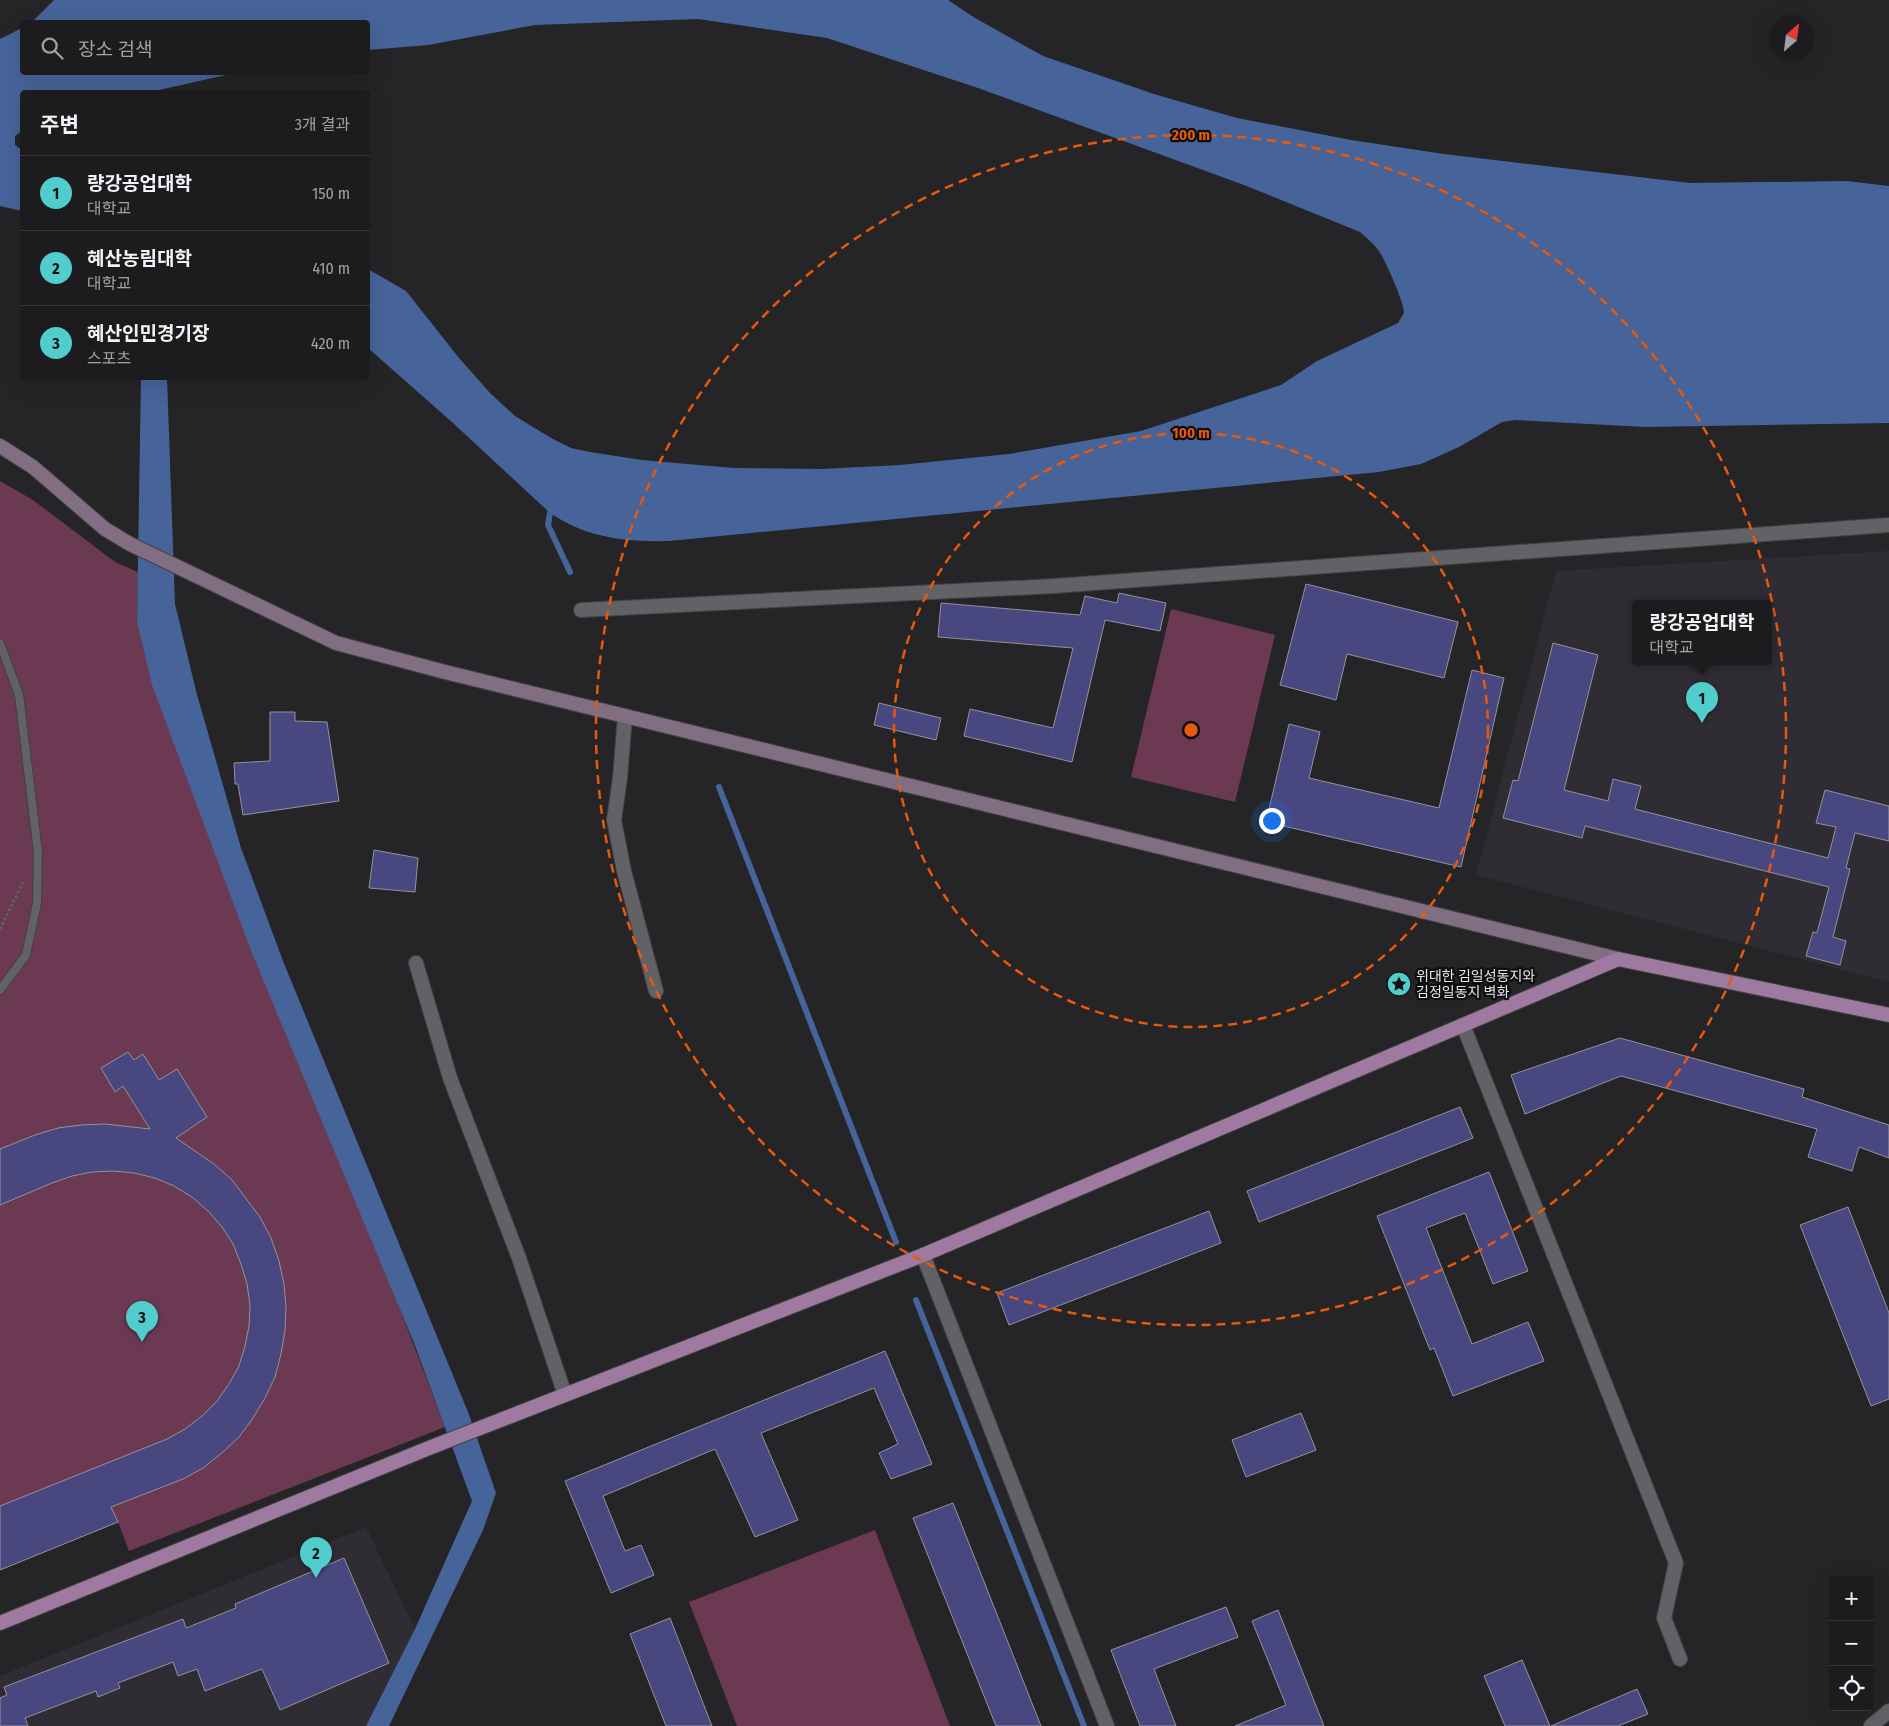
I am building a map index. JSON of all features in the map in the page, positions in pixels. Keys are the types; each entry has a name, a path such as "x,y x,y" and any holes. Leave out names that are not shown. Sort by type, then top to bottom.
{"main road":[{"path":"0,446 33,468 105,529 130,544 336,643 625,716 1618,959 1889,1015"},
{"path":"0,1623 429,1448 923,1255 1618,959"}],"street":[{"path":"581,610 1054,586 1889,525"},
{"path":"625,716 620,778 614,820 624,871 656,990"},
{"path":"416,964 450,1078 519,1258 565,1395"},
{"path":"1463,1025 1676,1563 1664,1618 1680,1659"},
{"path":"923,1255 1107,1726"},
{"path":"1871,1726 1889,1711"}],"lane":[{"path":"0,644 18,695 38,852 37,903 26,954 0,990"}],"path":[{"path":"0,929 38,852"}],"shaded area":[{"path":"0,481 33,500 115,562 138,572 137,621 445,1427 129,1551 118,1522 0,1570"},
{"path":"1889,551 1889,982 1476,875 1556,571"},
{"path":"1171,609 1275,635 1235,802 1131,777"},
{"path":"366,1527 415,1629 366,1726 0,1726 0,1676"},
{"path":"875,1530 950,1726 737,1726 689,1602"}],"water":[{"path":"54,0 948,0 975,18 1043,56 1157,95 1237,118 1351,140 1444,154 1690,183 1847,181 1889,186 1889,423 1645,427 1515,420 1502,422 1459,447 1421,464 1379,472 669,541 637,541 607,537 578,528 550,513 453,423 370,350 370,270 406,291 459,358 490,393 515,416 551,438 571,448 590,452 642,460 733,468 821,469 900,465 1009,454 1141,431 1281,385 1317,361 1398,323 1404,313 1401,300 1379,251 1360,232 1244,185 978,88 827,38 698,19 535,25 428,45 370,50 370,20 34,20"},
{"path":"20,29 20,75 226,75 159,90 20,90 20,132 15,136 15,145 20,149 20,211 0,206 0,39"},
{"path":"141,380 167,380 175,604 196,691 241,848 283,961 468,1412 496,1493 483,1530 389,1726 366,1726 415,1629 472,1501 414,1343 252,953 152,685 137,621"}],"building":[{"path":"1306,584 1458,622 1444,678 1347,654 1336,700 1280,685"},
{"path":"1119,593 1166,603 1160,631 1105,620 1072,762 964,736 970,709 1053,728 1073,648 938,637 941,603 1080,615 1085,596 1117,603"},
{"path":"1553,643 1598,655 1564,790 1608,801 1613,779 1641,786 1635,809 1828,858 1836,827 1816,823 1825,790 1889,806 1889,841 1855,833 1846,868 1850,869 1833,937 1846,941 1840,965 1806,956 1813,932 1817,933 1829,887 1585,826 1582,838 1503,818 1513,780 1518,781"},
{"path":"1472,670 1504,678 1461,867 1266,822 1289,724 1320,732 1309,778 1439,808"},
{"path":"879,703 941,718 936,740 874,725"},
{"path":"270,712 295,712 295,721 327,722 339,801 243,815 238,784 235,784 234,763 270,761"},
{"path":"374,850 418,858 415,892 369,888"},
{"path":"1620,1038 1804,1089 1802,1097 1889,1125 1889,1158 1859,1147 1852,1171 1808,1157 1817,1129 1621,1076 1525,1114 1511,1075"},
{"path":"128,1052 134,1060 143,1054 159,1080 177,1069 207,1117 176,1138 214,1164 232,1180 260,1217 271,1238 284,1284 286,1307 285,1331 281,1354 275,1377 253,1418 239,1437 203,1468 183,1479 111,1507 118,1522 0,1570 0,1506 167,1439 185,1429 217,1401 239,1366 245,1346 249,1326 250,1305 247,1284 233,1244 208,1211 192,1197 174,1186 155,1178 134,1173 92,1172 52,1183 0,1205 0,1149 58,1128 105,1124 150,1129 123,1086 115,1092 101,1068"},
{"path":"1460,1107 1473,1138 1259,1222 1247,1191"},
{"path":"1489,1172 1528,1271 1493,1284 1465,1213 1426,1228 1472,1344 1528,1322 1544,1361 1453,1396 1434,1348 1430,1350 1377,1216"},
{"path":"1848,1207 1889,1313 1889,1399 1871,1406 1800,1225"},
{"path":"1209,1211 1221,1243 1009,1325 997,1293"},
{"path":"885,1351 932,1464 891,1479 879,1453 898,1444 874,1388 761,1433 798,1520 755,1537 715,1449 603,1496 625,1551 641,1545 654,1575 611,1593 565,1481"},
{"path":"1301,1413 1316,1450 1246,1477 1232,1440"},
{"path":"953,1503 1041,1726 996,1726 913,1518"},
{"path":"344,1558 389,1663 280,1710 262,1669 205,1691 197,1669 178,1676 173,1662 118,1683 120,1688 98,1697 96,1691 25,1718 28,1726 0,1726 0,1698 7,1695 4,1687 183,1619 186,1628 236,1608 235,1604"},
{"path":"1226,1607 1238,1637 1154,1669 1176,1726 1140,1726 1111,1650"},
{"path":"1278,1610 1324,1726 1235,1726 1286,1705 1252,1621"},
{"path":"670,1618 712,1726 666,1726 630,1634"},
{"path":"1522,1660 1550,1726 1505,1726 1484,1676"},
{"path":"1637,1689 1648,1714 1618,1726 1551,1726"}],"waterway":[{"path":"556,508 550,513 548,525 570,572"},
{"path":"719,787 896,1242"},
{"path":"916,1300 1084,1726"}],"place":[{"name":"량강공업대학","path":"1702,723"},
{"name":"위대한 김일성동지와 김정일동지 벽화","path":"1399,984"},
{"name":"혜산인민경기장","path":"142,1342"},
{"name":"혜산농림대학","path":"316,1578"}]}
